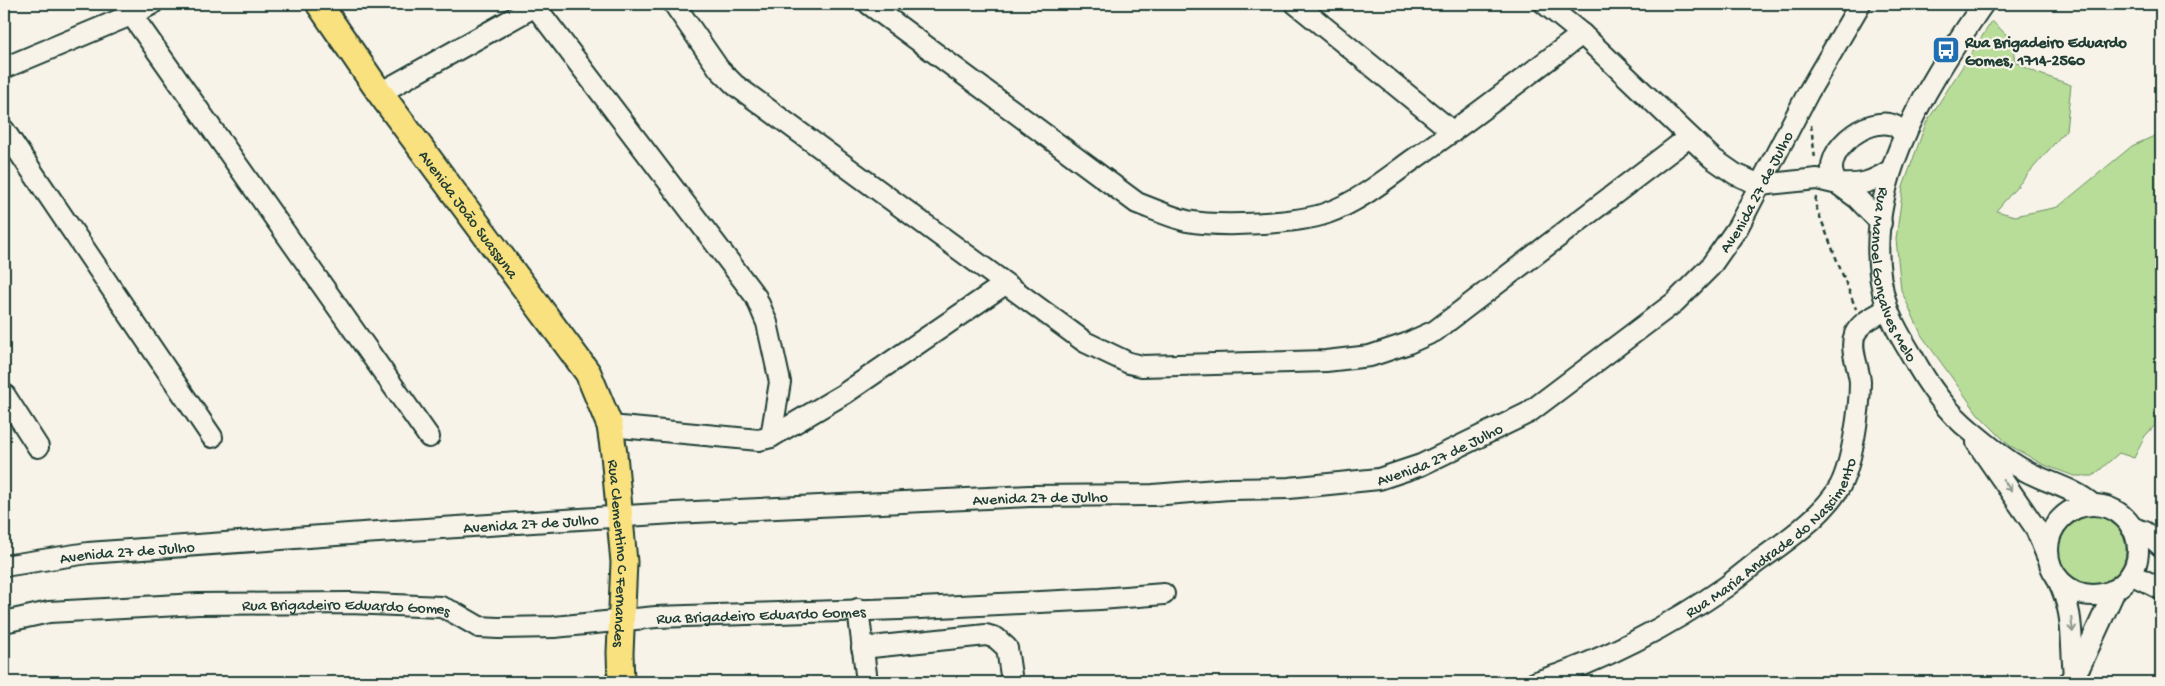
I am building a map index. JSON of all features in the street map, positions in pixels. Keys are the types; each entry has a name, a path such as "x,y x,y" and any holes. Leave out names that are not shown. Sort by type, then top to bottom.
{"main road":[{"name":"Avenida João Suassuna","path":"318,4 380,93 588,373 610,426"},
{"name":"Rua Clementino C Fernandes","path":"610,426 624,562 621,682"}],"street":[{"path":"4,68 128,10 152,4"},
{"path":"674,4 719,69 735,85 1084,342 1129,363 1142,366 1326,361 1370,356 1406,344 1435,331 1689,137"},
{"path":"869,4 1137,203 1188,221 1262,223 1327,213 1361,196 1452,132 1582,34"},
{"path":"1296,4 1452,132"},
{"path":"1545,4 1582,34 1712,158 1736,174 1760,185 1817,179 1838,184 1860,185 1871,182 1891,170"},
{"name":"Avenida 27 de Julho","path":"4,566 88,553 363,533 1030,496 1153,495 1230,489 1289,488 1379,479 1421,465 1528,413 1675,302 1710,267 1738,227 1808,93 1860,4"},
{"name":"Rua Manoel Gonçalves Melo","path":"1983,4 1940,70 1904,134 1891,170 1884,197 1878,258 1881,287 1887,309 1922,374 1946,406 1969,430 2035,527 2048,558"},
{"path":"380,93 537,5 756,297 767,323 780,382 771,437"},
{"path":"128,10 429,437"},
{"path":"1881,223 1857,198 1838,184 1832,177 1830,164 1842,145 1858,131 1877,124 1894,125 1904,134"},
{"path":"4,130 212,437"},
{"path":"610,426 759,440 771,437 844,394 1005,284"},
{"path":"1862,324 1887,309"},
{"name":"Rua Maria Andrade do Nascimento","path":"1536,682 1558,675 1622,647 1705,600 1776,549 1832,498 1840,485 1853,442 1860,383 1853,341 1862,324"},
{"path":"4,394 38,446"},
{"name":"Rua Manoel Gonçalves Melo","path":"1969,430 2024,470 2078,495 2093,505"},
{"path":"2093,505 2115,511 2131,527 2136,538 2138,551 2136,563 2131,574 2115,590 2085,656 2072,678 2072,627 2069,606 2048,558 2049,541 2055,525 2072,510 2093,505"},
{"path":"2131,527 2144,532 2161,546"},
{"path":"2131,574 2161,589"},
{"path":"2057,578 2067,587 2078,593 2090,595 2103,594 2115,590"},
{"name":"Rua Brigadeiro Eduardo Gomes","path":"4,622 49,612 266,602 424,605 454,612 479,627 554,627 622,620 1100,600 1164,594"},
{"path":"858,609 867,682"},
{"path":"862,648 986,635 996,638 1008,648 1012,682"}],"path":[{"path":"1808,93 1817,179 1815,204 1862,324"}],"green space":[{"path":"1992,21 2012,40 2015,62 2037,73 2071,85 2066,130 1996,211 2015,216 2058,207 2132,146 2161,133 2161,419 2145,436 2134,458 2119,453 2093,476 2074,476 2042,464 2009,445 1978,414 1922,336 1901,290 1896,239 1903,187 1926,123"},
{"path":"2090,514 2110,520 2120,530 2126,550 2120,570 2110,580 2090,586 2070,580 2060,570 2054,550 2060,530 2070,520"}],"place":[{"name":"Rua Brigadeiro Eduardo Gomes, 1714-2560","path":"1946,50"}]}
